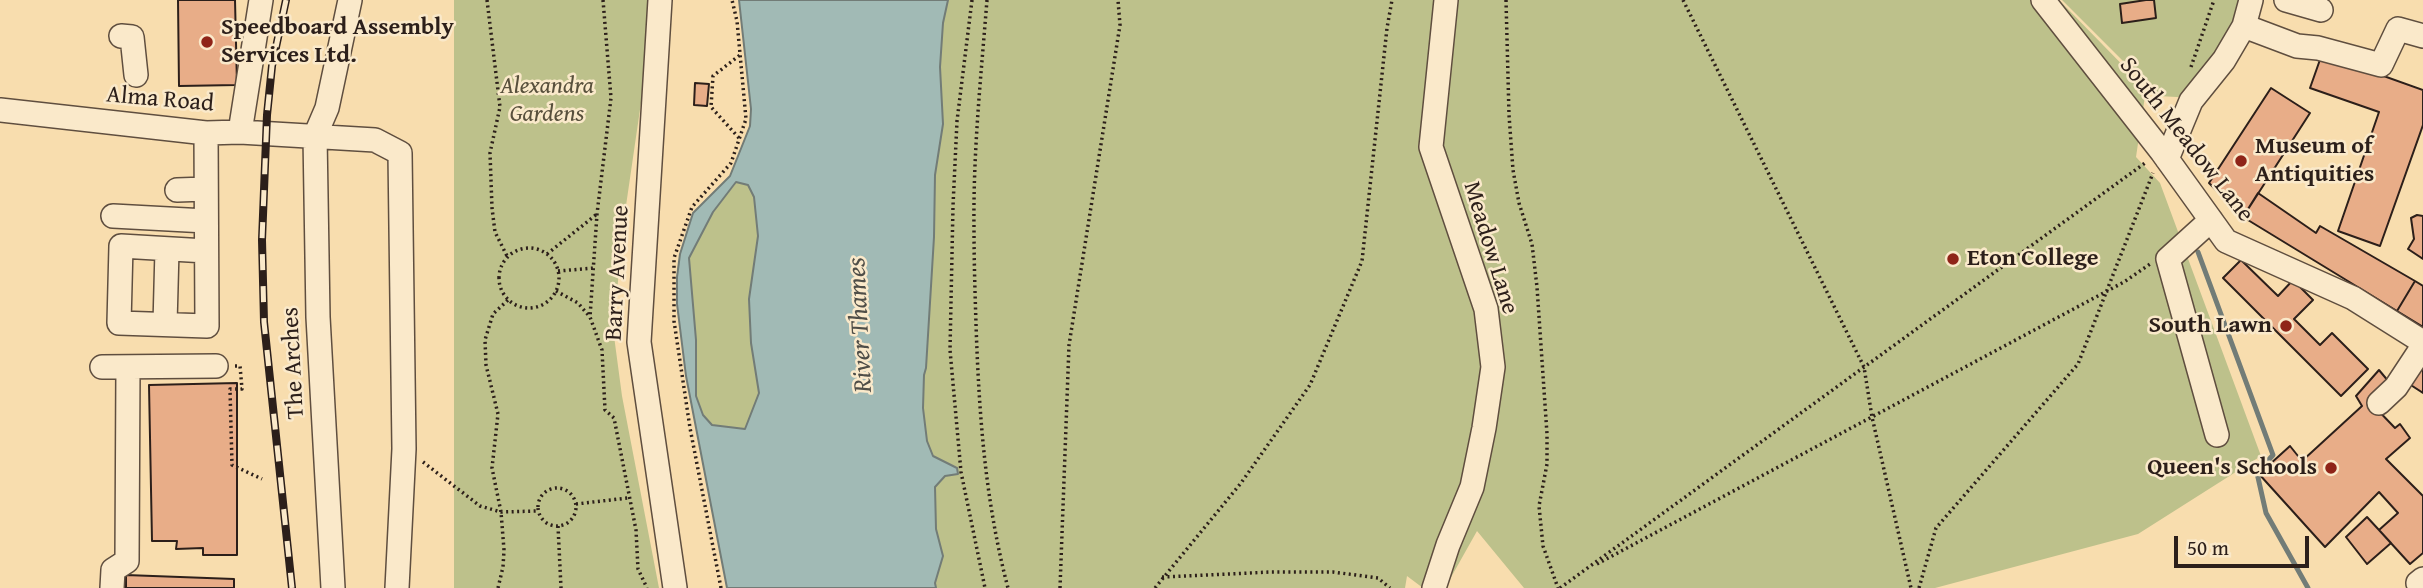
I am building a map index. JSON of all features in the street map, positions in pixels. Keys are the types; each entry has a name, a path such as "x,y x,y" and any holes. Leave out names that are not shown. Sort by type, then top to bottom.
{"street":[{"path":"240,132 261,0"},
{"path":"315,136 327,108 350,0"},
{"name":"Barry Avenue","path":"660,0 639,342 675,588"},
{"name":"Meadow Lane","path":"1434,588 1472,487 1493,366 1486,309 1431,147 1446,0"},
{"name":"South Meadow Lane","path":"2043,0 2164,155 2226,241 2353,298 2423,344"},
{"path":"2164,155 2191,101 2224,60 2244,26 2251,0"},
{"path":"2287,0 2321,10"},
{"path":"2244,26 2297,46 2318,48 2381,65 2398,29 2423,36"},
{"path":"121,36 132,37 136,75"},
{"name":"Alma Road","path":"0,110 206,133 240,132 375,140 400,153 404,449"},
{"path":"206,133 207,326 119,323 121,246 206,251"},
{"name":"The Arches","path":"315,136 318,317 333,588"},
{"path":"177,190 206,189"},
{"path":"113,216 206,221"},
{"path":"2211,220 2168,259 2217,435"},
{"path":"165,324 167,250"},
{"path":"2379,403 2396,387 2423,344"},
{"path":"102,368 216,366"},
{"path":"111,588 113,570 127,561 128,367"},
{"path":"397,588 404,449"}],"path":[{"path":"487,0 500,107 490,153 492,208 495,232 507,256"},
{"path":"590,317 597,214 611,97 603,0"},
{"path":"721,588 690,428 674,321 674,258 692,207 731,163 746,119 737,21 732,0"},
{"path":"972,0 957,121 950,350 961,472 985,588"},
{"path":"987,0 979,90 974,227 977,351 981,446 997,547 1008,588"},
{"path":"1060,588 1069,345 1119,25 1118,0"},
{"path":"1155,588 1241,483 1310,385 1362,261 1392,0"},
{"path":"1506,0 1513,170 1518,203 1534,255 1547,434 1546,464 1539,506 1543,546 1559,588 1864,367 2164,155"},
{"path":"1683,0 1864,367 1872,417 1911,588"},
{"path":"2188,76 2214,0"},
{"path":"739,139 711,107 713,76 740,55"},
{"path":"1919,588 1936,528 2078,364 2164,155"},
{"path":"547,254 597,214"},
{"path":"523,247 540,249 547,254 558,271 556,291 543,304 534,308 524,308 508,300 499,283 499,273 507,256 523,247"},
{"path":"1583,571 2107,292 2157,259"},
{"path":"558,271 595,268"},
{"path":"556,291 578,303 590,317 602,350 605,410 614,418 636,530 638,569 648,588"},
{"path":"498,588 504,550 492,468 498,414 486,365 485,340 493,314 508,300"},
{"path":"230,389 232,465 262,479"},
{"path":"404,449 480,506 500,512 538,511"},
{"path":"553,488 565,489 576,503 574,516 564,525 545,522 538,511 542,494 553,488"},
{"path":"576,503 628,498"},
{"path":"558,526 561,588"},
{"path":"1162,577 1333,572 1378,578 1390,588"}],"green space":[{"name":"Alexandra Gardens","path":"454,0 653,0 652,27 621,240 614,336 622,396 659,588 454,588"},
{"path":"948,0 2059,0 2146,89 2136,157 2160,183 2261,456 2138,534 1935,588 1524,588 1477,531 1445,588 1423,588 1407,576 1405,588 936,588 943,556 936,529 935,487 945,476 957,474 957,467 933,456 927,441 923,408 934,237 935,175 943,124 940,67 943,23"},
{"path":"2062,0 2241,0 2226,60 2195,98 2158,96"},
{"path":"737,182 748,185 754,197 758,236 749,299 751,343 759,393 746,429 712,426 703,415 696,396 696,340 689,258 713,212"}],"water":[{"name":"River Thames","path":"739,0 948,0 943,23 940,67 943,124 935,175 934,237 923,408 927,441 933,456 957,468 958,474 945,476 935,487 936,529 943,556 936,588 727,588 686,376 677,304 677,277 680,254 693,213 730,176 750,126 751,109","holes":["736,182 748,185 754,197 758,236 749,299 751,343 759,393 745,429 712,425 703,415 696,396 696,340 689,258 713,212"]}],"building":[{"name":"Speedboard Assembly Services Ltd.","path":"178,0 235,0 237,85 179,86"},
{"path":"2154,0 2156,18 2122,23 2120,4"},
{"path":"2322,54 2423,90 2423,125 2380,246 2338,231 2379,112 2310,88"},
{"path":"695,83 709,84 707,106 694,105"},
{"path":"2271,88 2310,113 2243,217 2209,183"},
{"path":"2258,193 2316,233 2320,226 2415,281 2397,311 2243,217"},
{"path":"2423,216 2423,259 2408,249 2414,239 2411,218"},
{"name":"South Lawn","path":"2241,260 2278,296 2293,280 2313,300 2294,319 2320,345 2332,333 2368,369 2341,396 2223,278"},
{"path":"2415,281 2423,286 2423,327 2397,311"},
{"path":"2423,353 2423,393 2403,380"},
{"name":"Queen's Schools","path":"2379,370 2389,382 2370,402 2395,428 2400,424 2410,438 2386,459 2423,496 2423,553 2410,564 2379,530 2398,513 2379,492 2325,547 2259,474 2290,446 2302,461 2362,406 2356,396"},
{"path":"237,383 237,555 203,555 203,548 176,549 177,541 152,541 149,385"},
{"path":"2367,517 2391,543 2367,564 2346,537"},
{"path":"126,575 234,579 234,588 126,588"}],"waterway":[{"path":"2198,252 2273,455 2257,473 2266,513 2308,588"}],"railway":[{"path":"286,0 272,66 267,115 262,240 264,322 292,588"}],"place":[{"name":"Speedboard Assembly Services Ltd.","path":"207,42"},
{"name":"Museum of Antiquities","path":"2241,161"},
{"name":"Eton College","path":"1953,259"},
{"name":"South Lawn","path":"2286,326"},
{"name":"Queen's Schools","path":"2331,468"}]}
